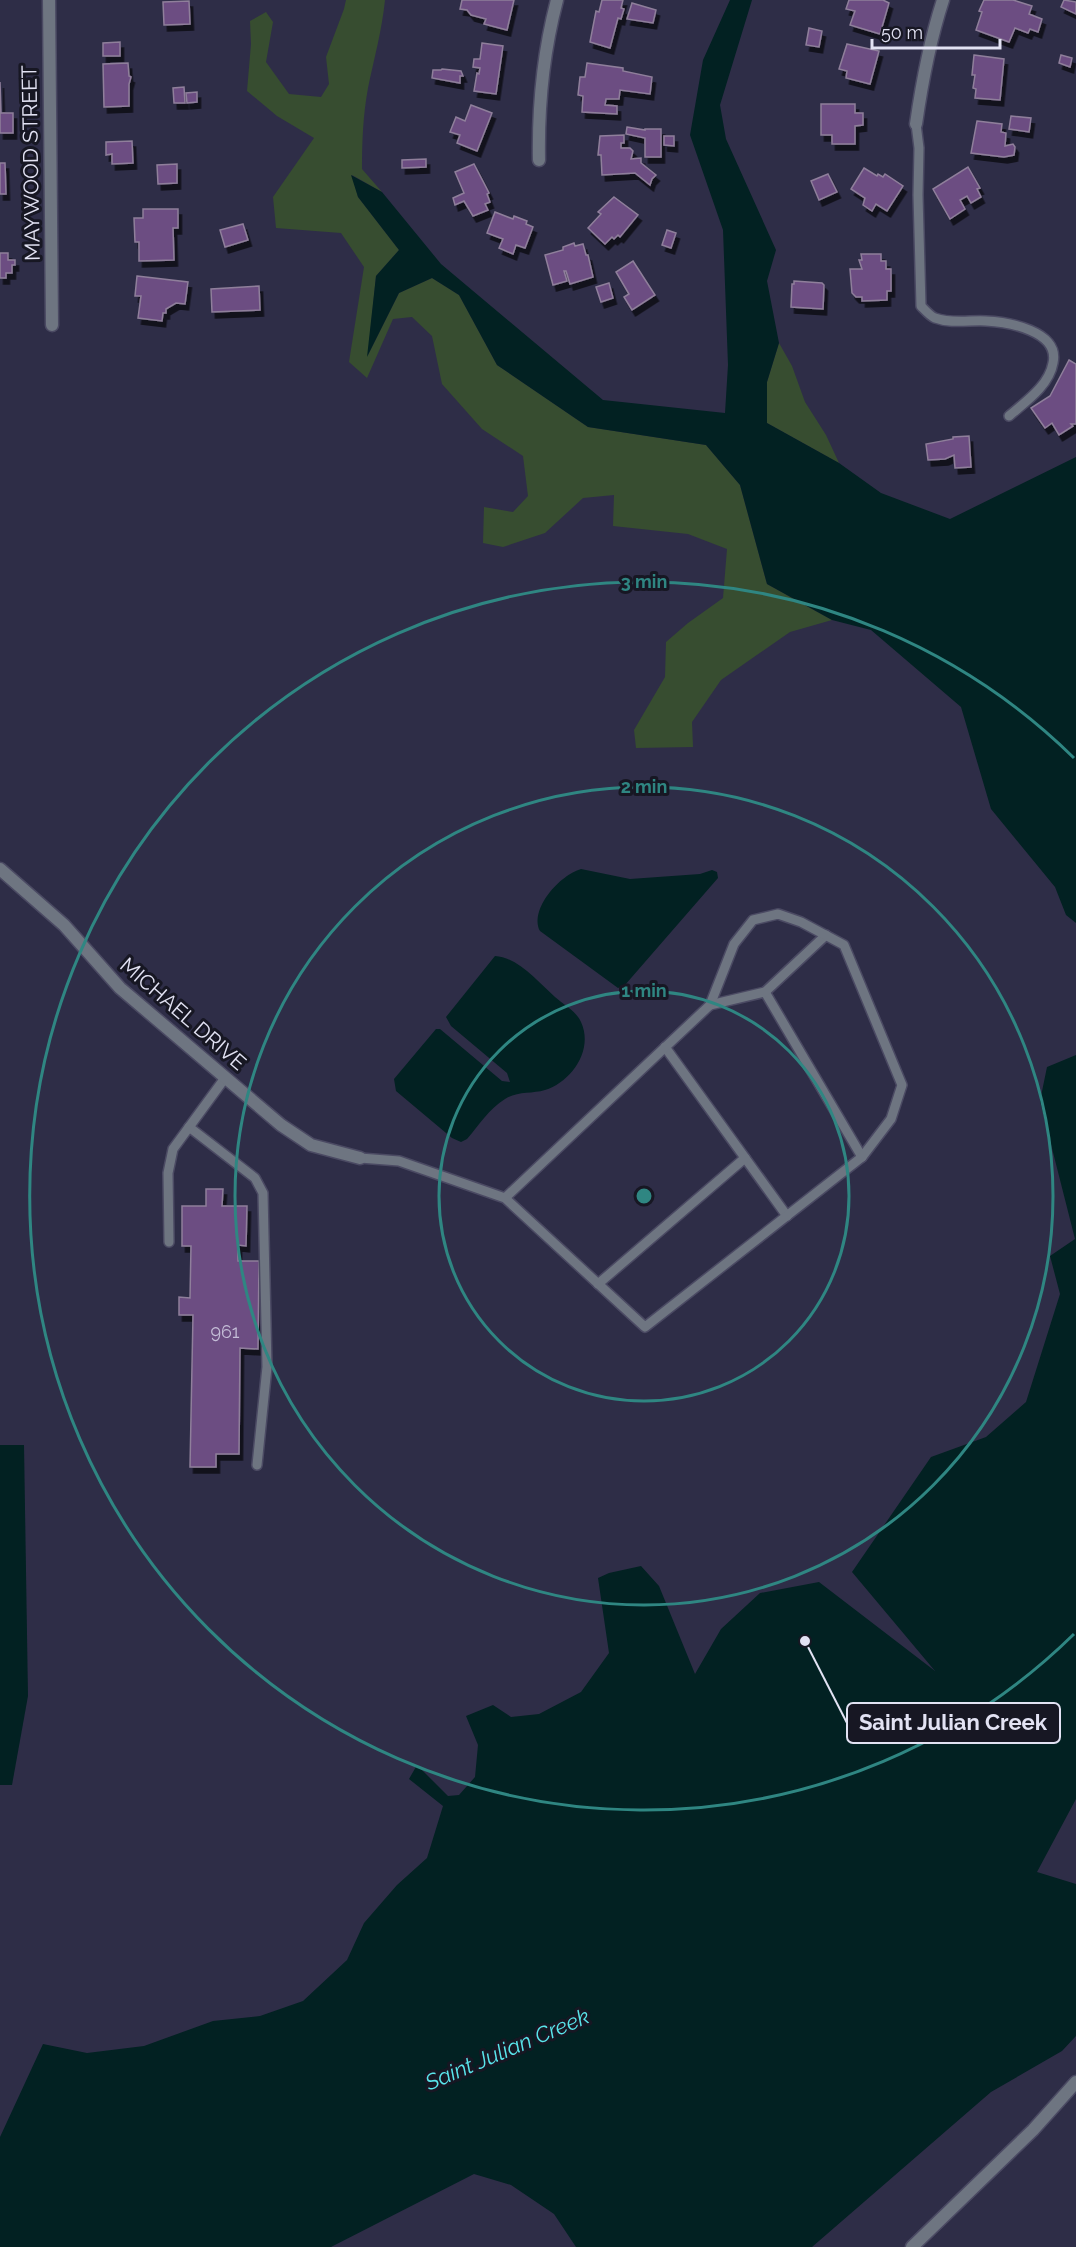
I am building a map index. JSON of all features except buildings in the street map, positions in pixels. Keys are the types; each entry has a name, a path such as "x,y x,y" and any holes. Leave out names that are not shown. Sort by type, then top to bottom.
{"street":[{"name":"MAYWOOD STREET","path":"49,0 52,326"},
{"path":"539,160 540,98 546,48 557,0"},
{"path":"916,124 923,76 934,27 943,0"},
{"name":"MICHAEL DRIVE","path":"0,869 64,925 120,988 281,1125 311,1144 360,1158"},
{"path":"912,2247 1033,2130 1076,2082"}],"lane":[{"path":"916,124 919,148 921,306 933,318 948,321 986,321 1010,324 1037,332 1051,346 1054,362 1042,386 1009,416"},
{"path":"360,1158 399,1161 505,1198 645,1327 862,1157 891,1119 902,1085 844,945 801,922 778,914 753,920 734,944 710,1005 505,1198"},
{"path":"710,1005 765,992 826,935"},
{"path":"765,992 862,1157"},
{"path":"665,1047 786,1216"},
{"path":"169,1242 168,1173 173,1149 225,1078"},
{"path":"189,1127 255,1178 263,1193 267,1367 257,1465"},
{"path":"598,1284 746,1158"}],"green space":[{"path":"346,0 385,0 366,98 362,159 362,169 382,192 352,175 358,197 399,250 376,276 368,355 399,293 432,278 459,295 497,365 588,427 706,445 740,485 767,584 832,620 790,632 721,680 692,722 693,747 636,748 634,730 665,677 666,642 723,598 727,549 688,534 613,526 614,495 583,498 545,533 503,547 483,543 484,507 513,512 528,496 523,456 482,429 442,384 432,336 412,317 393,319 367,378 349,362 364,267 341,233 276,228 273,197 314,138 277,116 247,91 251,44 250,21 266,12 273,22 266,62 289,94 321,97 329,84 326,57"},
{"path":"779,343 792,366 805,402 826,435 839,463 767,423 767,382"}],"water":[{"path":"730,0 752,0 720,105 726,139 776,250 767,281 779,343 767,382 767,423 839,463 881,493 950,519 1076,457 1076,923 1066,915 1055,887 991,809 961,707 871,630 832,620 767,584 740,485 706,445 588,427 497,365 459,295 432,278 399,293 367,357 376,276 399,250 358,197 351,175 382,192 441,264 603,400 725,413 728,365 723,230 690,135 703,60"},
{"path":"581,869 630,879 700,874 712,870 717,872 718,878 625,985 618,988 540,931 539,913 548,894 564,878"},
{"path":"495,956 504,957 520,966 573,1012 581,1022 585,1043 578,1064 563,1080 545,1090 514,1095 505,1099 489,1112 467,1139 461,1142 452,1138 396,1091 394,1079 436,1029 440,1029 502,1081 510,1082 507,1073 451,1026 446,1017"},
{"name":"Saint Julian Creek","path":"1076,1055 1076,1799 1037,1872 1076,1884 1076,2036 1062,2051 991,2092 812,2247 576,2247 554,2214 511,2185 474,2174 331,2247 0,2247 0,2137 43,2044 87,2053 144,2046 213,2021 260,2016 303,2001 347,1960 364,1923 397,1885 427,1858 443,1806 409,1779 417,1765 448,1796 459,1795 475,1777 478,1745 466,1716 493,1705 511,1717 539,1714 581,1692 609,1653 598,1578 609,1573 641,1566 659,1586 695,1674 721,1629 760,1593 819,1582 935,1671 852,1572 931,1457 986,1437 1026,1402 1060,1294 1050,1256 1075,1239 1040,1101 1047,1067"},
{"path":"0,1445 24,1445 28,1696 12,1785 0,1785"}],"place":[{"name":"Saint Julian Creek","path":"805,1641"}]}
